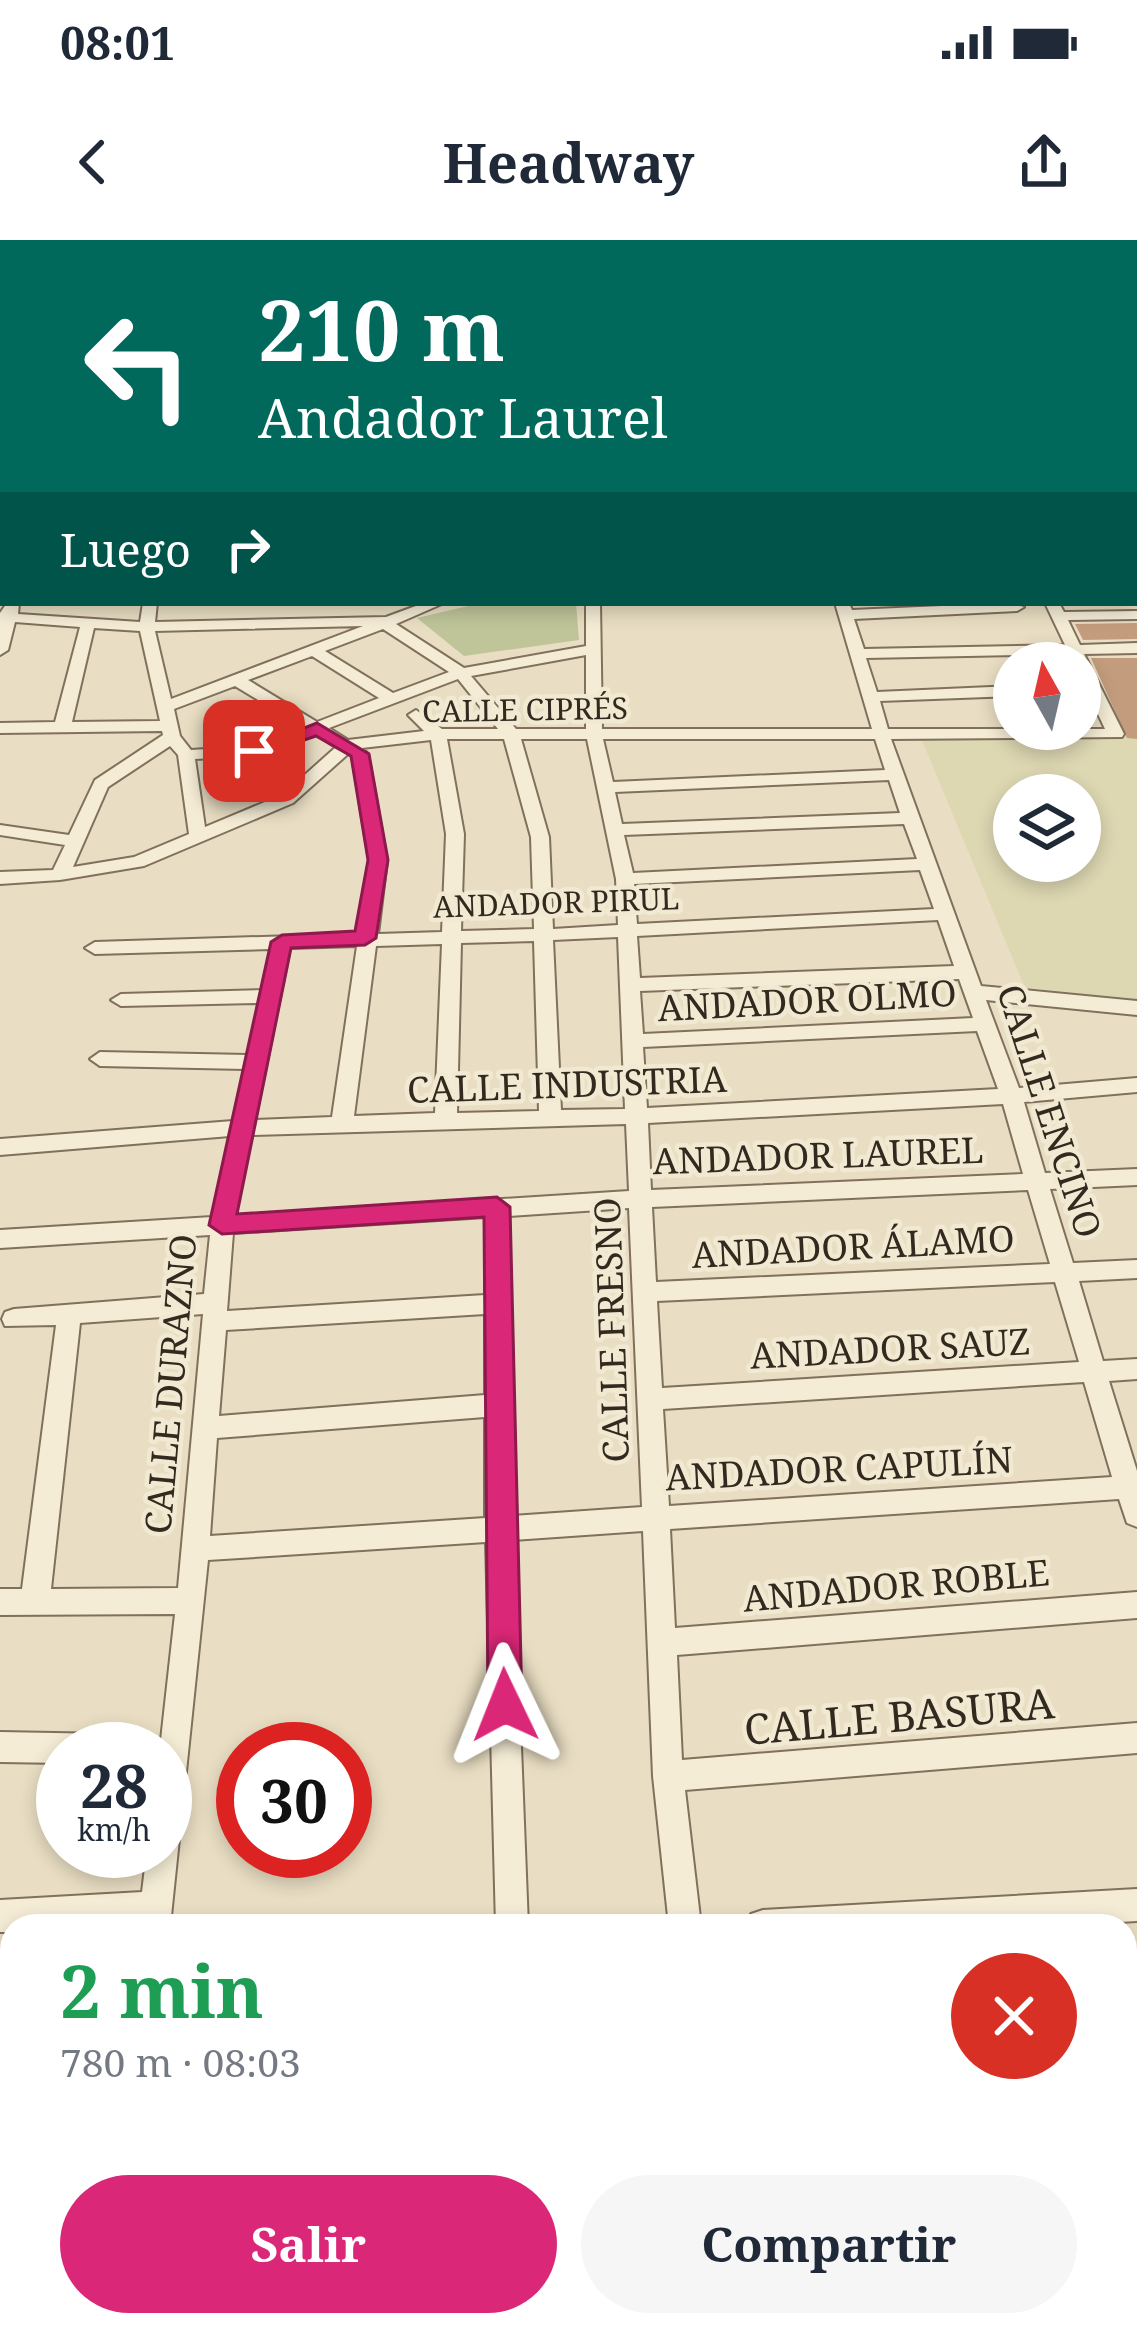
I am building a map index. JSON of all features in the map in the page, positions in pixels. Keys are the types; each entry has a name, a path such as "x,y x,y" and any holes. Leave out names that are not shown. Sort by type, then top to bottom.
{"street":[{"path":"150,606 146,627 172,732 187,755 198,837"},
{"path":"239,624 242,606"},
{"path":"295,622 296,606"},
{"path":"167,706 425,606"},
{"name":"CALLE FRESNO","path":"593,606 594,734 625,879 640,1116 647,1399 668,1776 684,1914"},
{"path":"843,609 1017,607"},
{"name":"CALLE ENCINO","path":"843,609 895,775 1011,1096 1133,1501"},
{"path":"1056,610 1137,615"},
{"path":"1056,610 1072,642"},
{"path":"0,650 8,613 146,627 382,621 461,673 511,734 539,837 550,1117"},
{"path":"62,728 88,623"},
{"path":"1101,648 1137,648"},
{"path":"312,649 394,700"},
{"path":"187,755 254,751 461,673 594,649"},
{"path":"858,654 993,650"},
{"path":"235,679 354,749 378,860 341,1126"},
{"path":"869,697 993,693"},
{"name":"CALLE CIPRÉS","path":"1101,709 1116,734 1101,734"},
{"path":"416,715 438,734 455,834 446,1119"},
{"path":"0,728 172,732"},
{"path":"60,875 101,784 172,732"},
{"name":"CALLE CIPRÉS","path":"354,749 438,734 993,734"},
{"path":"0,878 60,875 138,862 287,799 354,749"},
{"path":"264,765 287,799"},
{"path":"604,787 895,775"},
{"path":"617,830 912,818"},
{"path":"0,830 74,841"},
{"path":"625,879 929,864"},
{"name":"ANDADOR PIRUL","path":"95,948 545,935 948,914"},
{"name":"CALLE DURAZNO","path":"175,1722 191,1601 222,1225 282,942"},
{"path":"630,985 970,982 1137,1008"},
{"path":"121,1000 268,996"},
{"name":"ANDADOR OLMO","path":"633,1041 985,1024"},
{"path":"100,1059 254,1062"},
{"name":"CALLE INDUSTRIA","path":"0,1148 244,1130 446,1119 640,1116 1137,1085"},
{"name":"ANDADOR LAUREL","path":"0,1239 641,1199 1137,1177"},
{"path":"497,1207 499,1528 512,1914"},
{"name":"ANDADOR ÁLAMO","path":"644,1292 1137,1269"},
{"path":"14,1319 498,1304"},
{"path":"35,1602 69,1315"},
{"name":"ANDADOR SAUZ","path":"647,1399 1137,1369"},
{"path":"206,1428 498,1405"},
{"name":"ANDADOR CAPULÍN","path":"195,1549 656,1515 1133,1501"},
{"path":"0,1602 191,1601"},
{"name":"ANDADOR ROBLE","path":"661,1642 1137,1605"},
{"name":"CALLE BASURA","path":"668,1776 1137,1738"},
{"path":"0,1747 36,1748"},
{"path":"155,1914 160,1878"},
{"path":"977,1914 1137,1905"}],"shaded area":[{"path":"1101,736 1137,736 1137,1000 1025,988 921,738 993,737 993,750 1101,750"}],"green space":[{"path":"468,606 576,606 579,640 464,656 417,618"}],"building":[{"path":"1137,623 1137,639 1083,640 1075,624"},
{"path":"1101,658 1137,658 1137,739 1127,738 1101,680"}],"route":[{"path":"254,751 317,729 360,754 378,860 365,938 282,942 222,1225 497,1207 505,1705"}]}
